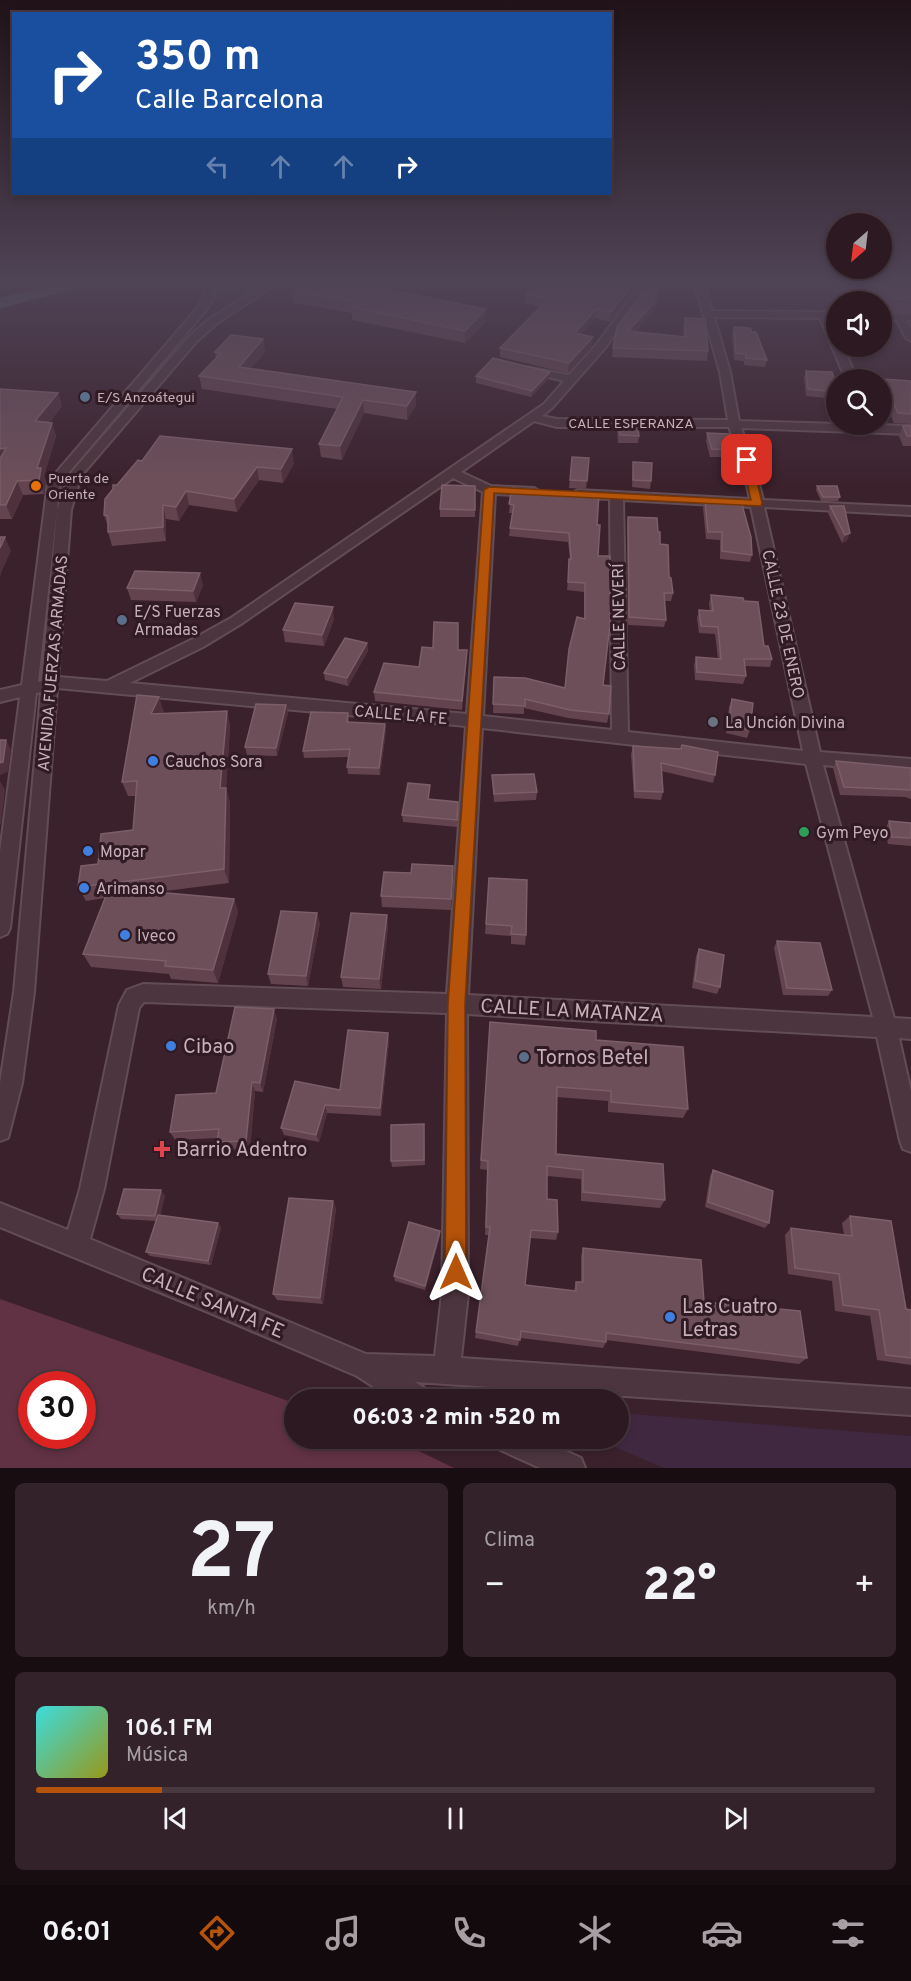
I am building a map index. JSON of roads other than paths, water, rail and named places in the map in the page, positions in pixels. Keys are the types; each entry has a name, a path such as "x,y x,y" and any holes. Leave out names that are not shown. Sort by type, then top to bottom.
{"street":[{"name":"AVENIDA FUERZAS ARMADAS","path":"0,928 54,482 166,351"},
{"name":"AVENIDA FUERZAS ARMADAS","path":"0,1130 11,1083 24,992 64,510 75,475 182,351"},
{"path":"108,687 198,643 236,621 453,473 548,406 597,351"},
{"name":"CALLE 23 DE ENERO","path":"719,351 734,424 747,460 757,503 813,758 886,1028 911,1141"},
{"path":"518,366 572,380"},
{"name":"CALLE ESPERANZA","path":"533,417 557,423 826,425"},
{"name":"CALLE ESPERANZA","path":"892,428 911,430"},
{"path":"453,473 489,490 911,511"},
{"path":"447,1370 455,1294 457,1004 489,490"},
{"name":"CALLE NEVERÍ","path":"616,496 620,737"},
{"name":"CALLE LA FE","path":"0,696 60,682 911,766"},
{"path":"0,783 18,778"},
{"name":"CALLE LA MATANZA","path":"76,1245 92,1189 129,1005 134,997 143,993 457,1004 911,1029"},
{"name":"CALLE SANTA FE","path":"0,1215 366,1367 402,1389"},
{"path":"366,1367 447,1370 911,1402"},
{"path":"530,1449 571,1468"}],"place":[{"name":"E/S Anzoátegui","path":"85,397"},
{"name":"Puerta de Oriente","path":"36,486"},
{"name":"E/S Fuerzas Armadas","path":"122,620"},
{"name":"La Unción Divina","path":"713,722"},
{"name":"Cauchos Sora","path":"153,761"},
{"name":"Gym Peyo","path":"804,832"},
{"name":"Mopar","path":"88,851"},
{"name":"Arimanso","path":"84,888"},
{"name":"Iveco","path":"125,935"},
{"name":"Cibao","path":"171,1046"},
{"name":"Tornos Betel","path":"524,1057"},
{"name":"Barrio Adentro","path":"162,1149"},
{"name":"Las Cuatro Letras","path":"670,1317"}]}
